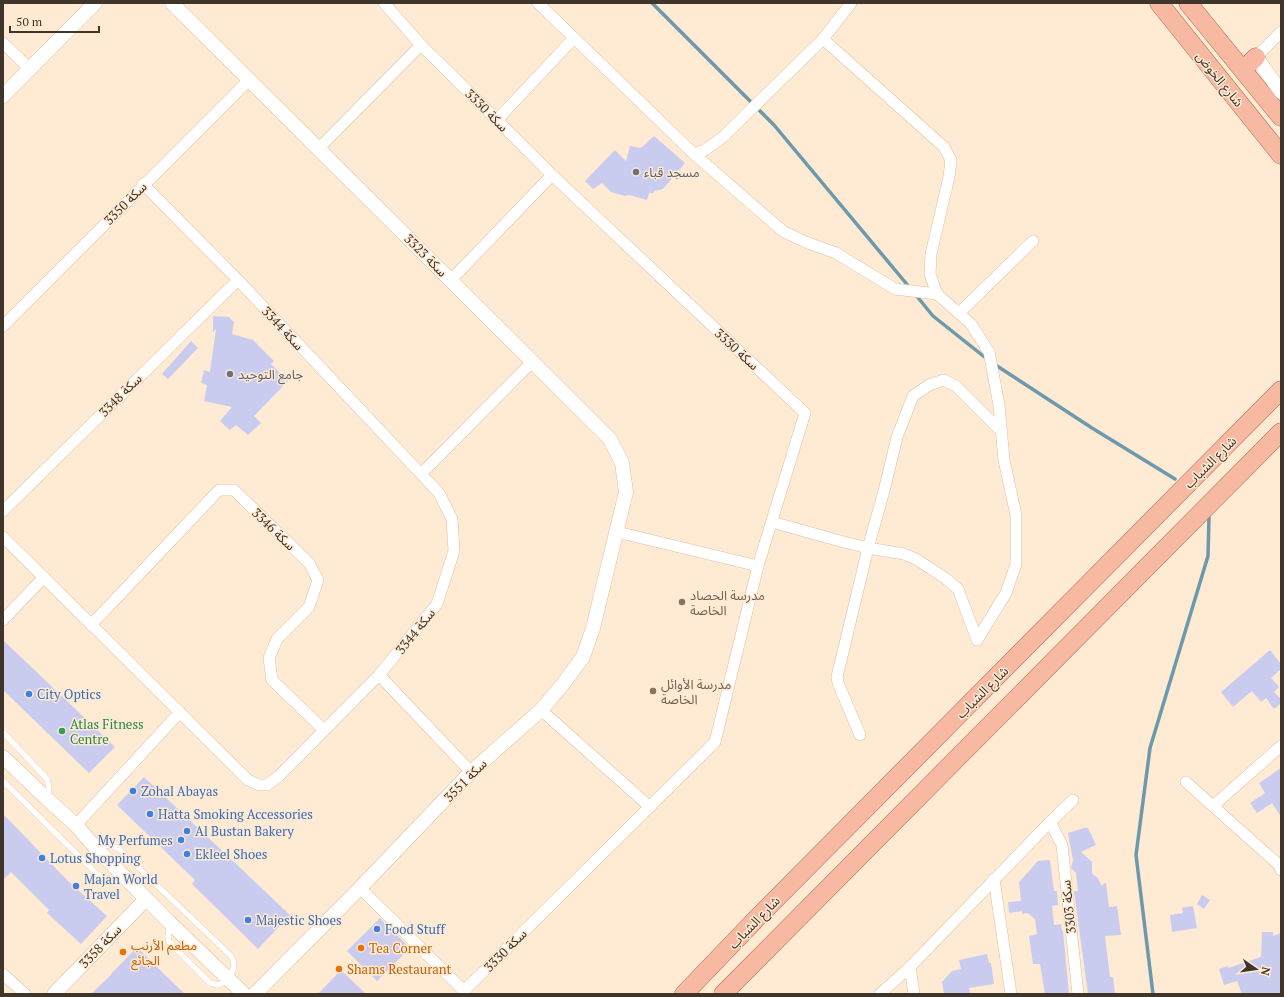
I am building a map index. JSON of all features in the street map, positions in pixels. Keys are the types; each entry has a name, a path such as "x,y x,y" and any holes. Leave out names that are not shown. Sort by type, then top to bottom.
{"main road":[{"name":"شارع الخوض","path":"1159,3 1281,155"},
{"name":"شارع الخوض","path":"1188,3 1281,117"},
{"path":"1243,70 1256,57"},
{"name":"شارع الشباب","path":"684,994 758,917 1281,390"},
{"path":"722,994 1281,432"}],"street":[{"path":"3,96 95,3"},
{"name":"سكة 3323","path":"172,3 610,439 622,463 626,492 617,532"},
{"name":"سكة 3330","path":"360,888 464,992 715,742 758,566 805,413 552,175 421,45 384,3"},
{"path":"538,3 694,154 784,232 808,243 836,253 895,289 938,294"},
{"path":"694,154 705,150 723,137 823,39 851,3"},
{"path":"1281,32 1256,57 1281,92"},
{"path":"497,120 574,38"},
{"path":"772,522 868,548 904,554 916,558 958,589 977,640 1006,593 1016,564 1016,516 1004,460 999,405 988,352 971,324 938,294 930,274 931,254 952,160 944,146 823,39"},
{"path":"3,43 30,69"},
{"path":"318,149 421,45"},
{"name":"سكة 3350","path":"3,326 143,184 249,80"},
{"path":"451,280 552,175"},
{"name":"سكة 3344","path":"143,184 238,280 439,493 452,519 454,551 437,604 378,675 279,776 267,786 248,780 180,712"},
{"path":"959,313 1033,241"},
{"name":"سكة 3348","path":"3,511 238,280"},
{"path":"421,474 533,361"},
{"path":"860,736 838,684 837,677 868,548 897,437 913,396 929,384 944,380 956,386 1001,431"},
{"name":"سكة 3346","path":"91,625 219,490 234,490 309,562 318,580 309,607 277,639 269,658 272,680 324,730"},
{"path":"617,532 758,566"},
{"name":"سكة 3551","path":"255,994 360,888 471,772 541,710 563,684 583,657 593,628 617,532"},
{"path":"3,537 180,712 76,825"},
{"path":"3,620 44,577"},
{"path":"378,675 471,772"},
{"path":"541,710 650,807"},
{"path":"1213,806 1281,746"},
{"path":"3,756 76,825 94,846 170,923 244,994"},
{"path":"1186,782 1279,865 1281,870"},
{"path":"880,994 910,967 1073,800"},
{"name":"سكة 3303","path":"1050,822 1062,845 1078,994"},
{"path":"994,880 1011,994"},
{"name":"سكة 3358","path":"54,994 146,898"},
{"path":"910,967 914,994"},
{"path":"3,974 25,994"}],"lane":[{"path":"3,732 47,779 49,788 46,798"},
{"path":"3,781 97,874 112,881 129,881"},
{"path":"94,846 107,844 118,848 230,955 235,962 230,980"}],"building":[{"name":"مسجد قباء","path":"654,136 685,163 663,189 654,191 654,193 649,193 647,200 611,192 602,183 593,189 585,181 615,150 626,161 630,146 641,148"},
{"name":"جامع التوحيد","path":"213,316 229,317 234,322 232,334 253,340 274,361 271,364 288,381 254,416 261,423 248,435 236,425 230,430 220,421 232,407 204,401 207,385 201,383 204,370 210,372 216,329 213,332"},
{"path":"191,341 198,348 168,379 162,374"},
{"path":"3,640 115,747 89,773 3,690"},
{"path":"1270,650 1281,664 1281,669 1271,678 1279,687 1274,692 1281,699 1281,703 1274,709 1266,698 1261,702 1252,691 1233,707 1221,692"},
{"path":"1281,768 1281,817 1272,803 1257,813 1250,803 1265,793 1259,783"},
{"path":"144,777 290,915 258,949 192,884 195,880 117,805"},
{"path":"3,814 68,881 107,916 81,944 47,913 49,910 11,872 3,880"},
{"path":"1088,828 1096,845 1081,852 1092,862 1092,874 1098,878 1101,885 1106,883 1109,907 1117,906 1121,935 1105,936 1110,977 1113,977 1115,994 1088,994 1074,891 1078,891 1076,873 1071,868 1073,860 1068,833"},
{"path":"1050,860 1054,891 1057,891 1058,905 1052,906 1054,925 1061,924 1063,931 1069,994 1045,994 1040,964 1033,964 1029,936 1037,934 1035,919 1028,913 1022,914 1022,911 1009,913 1008,902 1021,901 1019,882 1038,861"},
{"path":"1202,895 1210,900 1204,909 1197,904"},
{"path":"1193,906 1197,928 1172,932 1170,915 1183,913 1182,908"},
{"path":"380,918 410,948 377,981 347,951"},
{"path":"1262,932 1273,932 1273,936 1281,933 1281,994 1242,994 1237,981 1224,985 1219,969 1228,966 1228,968 1261,957"},
{"path":"137,947 163,973 185,994 91,994"},
{"path":"987,954 989,963 991,963 994,984 969,988 970,993 944,994 942,982 952,971 961,969 959,960"},
{"path":"341,970 366,994 318,994"}],"waterway":[{"path":"652,3 774,125 910,288"},
{"path":"915,294 933,316 987,359"},
{"path":"994,364 1092,428 1175,479"},
{"path":"1153,994 1136,855 1150,748 1208,556 1209,517"}],"place":[{"name":"مسجد قباء","path":"636,172"},
{"name":"جامع التوحيد","path":"230,374"},
{"name":"مدرسة الحصاد الخاصة","path":"682,602"},
{"name":"مدرسة الأوائل الخاصة","path":"653,691"},
{"name":"City Optics","path":"29,694"},
{"name":"Atlas Fitness Centre","path":"62,731"},
{"name":"Zohal Abayas","path":"133,791"},
{"name":"Hatta Smoking Accessories","path":"150,814"},
{"name":"Al Bustan Bakery","path":"187,831"},
{"name":"My Perfumes","path":"181,840"},
{"name":"Ekleel Shoes","path":"187,854"},
{"name":"Lotus Shopping","path":"42,858"},
{"name":"Majan World Travel","path":"76,886"},
{"name":"Majestic Shoes","path":"248,920"},
{"name":"Food Stuff","path":"377,929"},
{"name":"Tea Corner","path":"361,948"},
{"name":"مطعم الأرنب الجائع","path":"123,952"},
{"name":"Shams Restaurant","path":"339,969"}]}
